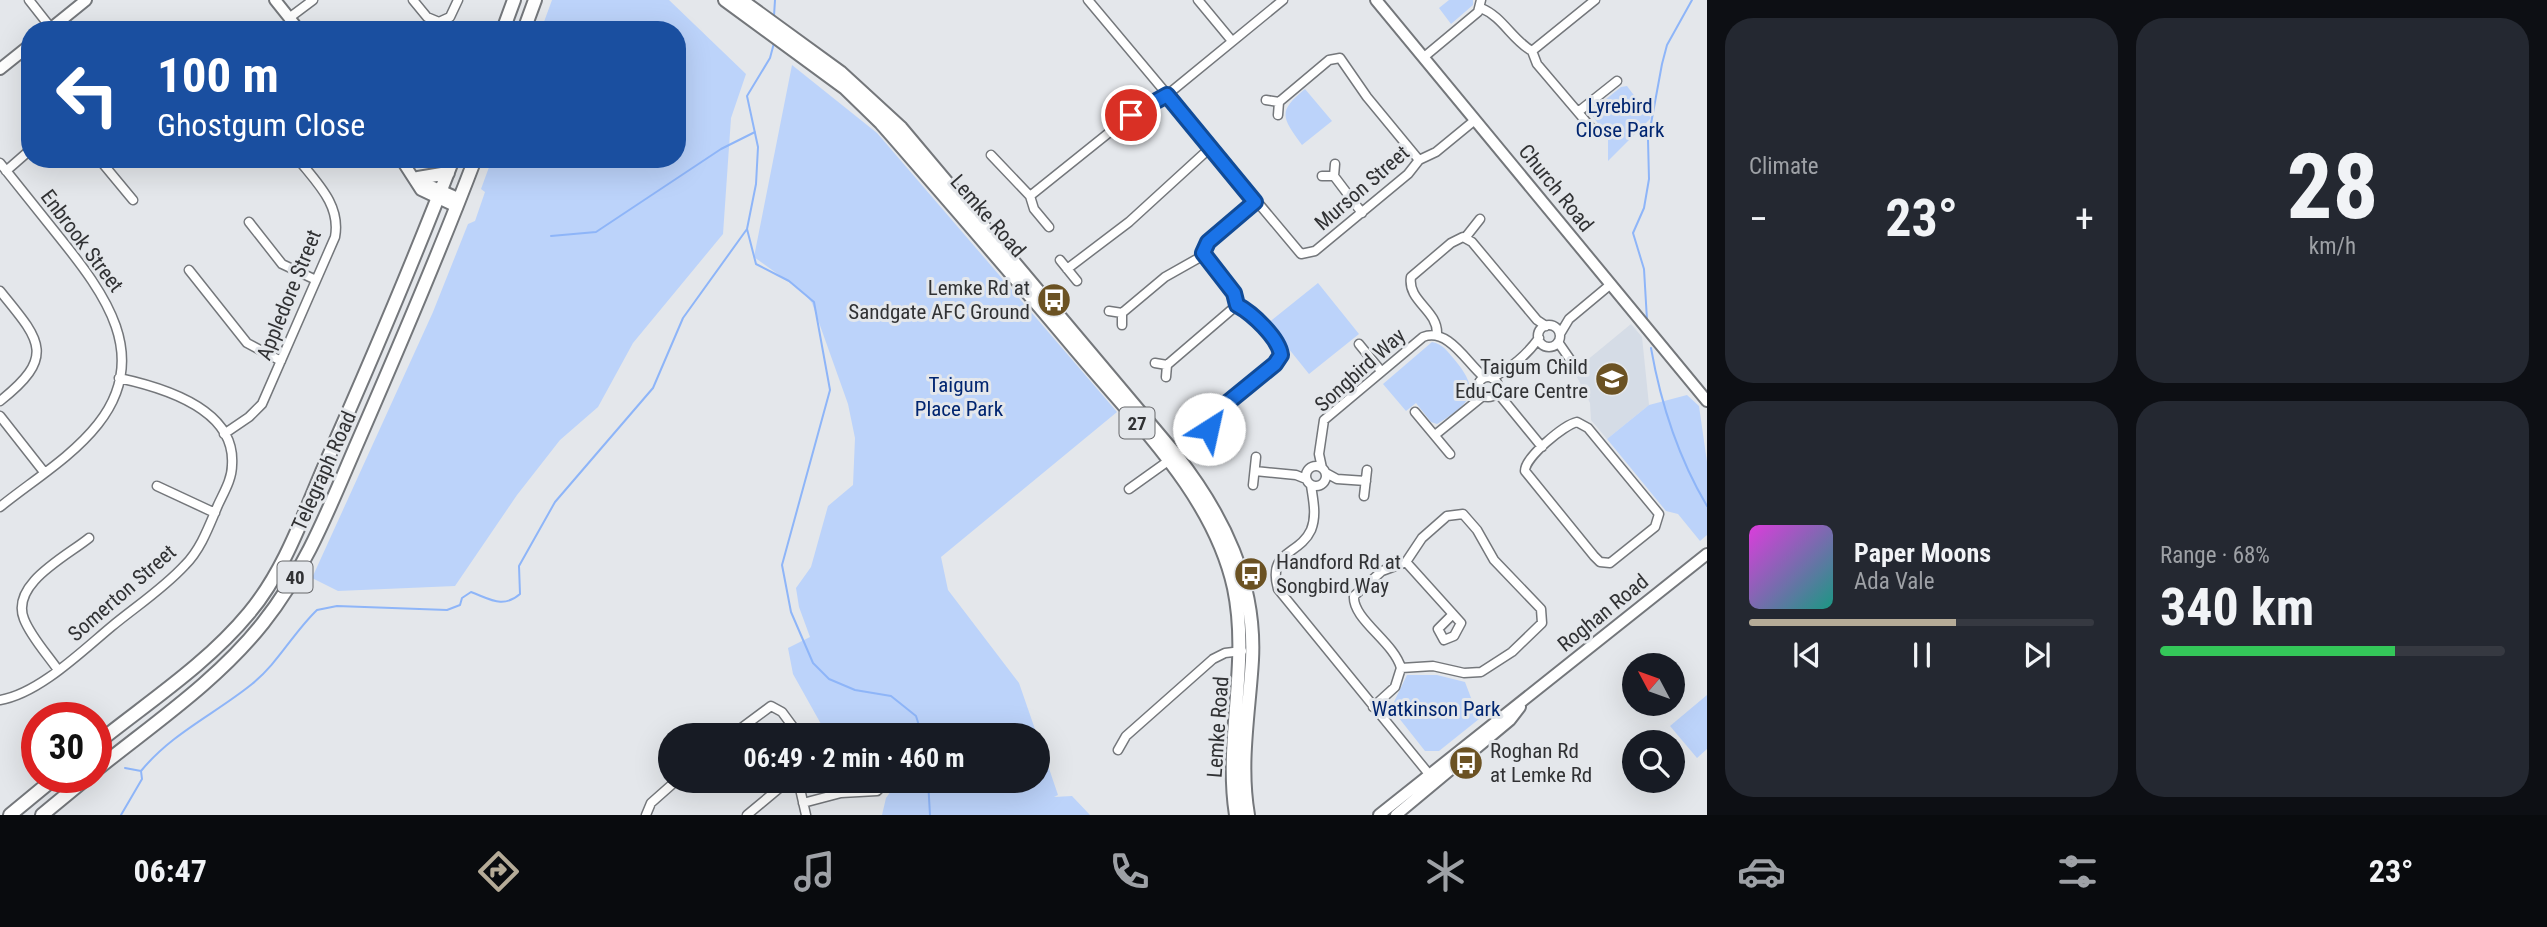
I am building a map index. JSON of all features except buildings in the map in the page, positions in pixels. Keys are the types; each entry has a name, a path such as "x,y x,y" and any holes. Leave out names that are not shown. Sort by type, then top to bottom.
{"main road":[{"path":"506,21 514,0"},
{"path":"527,21 535,0"},
{"name":"Lemke Road","path":"734,2 800,49 881,123 1172,458 1204,511 1220,544 1233,586 1247,651 1244,758 1248,815"},
{"name":"Telegraph Road","path":"112,731 218,645 249,613 270,582 330,454 450,168"},
{"name":"Telegraph Road","path":"112,758 223,667 262,624 291,583 337,489 472,168"},
{"path":"418,178 448,173"},
{"name":"Lemke Road","path":"1236,815 1233,769 1247,651"},
{"path":"10,815 37,793"},
{"path":"42,815 69,793"}],"street":[{"path":"29,0 44,21"},
{"path":"60,21 86,0"},
{"path":"275,0 289,19 313,0"},
{"path":"413,0 432,21"},
{"path":"445,21 458,0"},
{"path":"1088,0 1255,202 1208,242 1204,255 1165,277 1122,313 1109,311"},
{"path":"1198,0 1233,41"},
{"path":"1030,196 1131,115 1167,95 1283,0"},
{"name":"Church Road","path":"1376,0 1707,401"},
{"path":"1532,51 1595,0"},
{"path":"1424,57 1481,4 1495,14 1521,45 1532,51 1537,64 1594,131"},
{"path":"0,69 21,52"},
{"path":"1278,115 1279,102 1331,59 1340,58 1367,97 1419,160"},
{"path":"1578,112 1617,81"},
{"path":"1266,100 1279,102"},
{"name":"Murson Street","path":"1255,202 1296,251 1303,255 1315,251 1411,172 1419,160 1439,150 1475,120"},
{"path":"1068,269 1133,219 1210,148"},
{"path":"991,155 1030,196 1034,209 1049,227"},
{"path":"6,171 21,158"},
{"name":"Enbrook Street","path":"0,163 106,299 120,341 118,378 113,397 98,424 0,508"},
{"path":"1335,164 1334,176 1362,213"},
{"path":"106,168 133,200"},
{"name":"Appledore Street","path":"224,434 258,409 335,237 335,215 327,196 305,168"},
{"path":"406,168 417,186 459,203"},
{"path":"408,168 439,196"},
{"path":"1322,176 1334,176"},
{"path":"1465,238 1468,230 1480,219"},
{"path":"249,222 282,264 316,281"},
{"path":"1437,334 1435,320 1412,291 1411,277 1454,240 1465,238 1472,242 1576,368"},
{"path":"1204,255 1234,293 1237,305 1250,313 1278,347 1281,355 1275,364 1210,417 1209,429"},
{"path":"1060,260 1077,281"},
{"path":"189,270 247,343 281,361"},
{"path":"1434,435 1611,285"},
{"path":"0,291 31,330 37,353 27,378 0,401"},
{"path":"1166,377 1167,365 1237,305"},
{"path":"1122,313 1122,325"},
{"name":"Songbird Way","path":"1316,476 1324,420 1423,337 1437,334 1448,340 1491,385 1542,447"},
{"path":"1359,344 1381,371"},
{"path":"1155,363 1167,365"},
{"path":"118,378 158,387 184,398 208,416 224,434"},
{"path":"1481,394 1491,385"},
{"path":"1415,412 1450,454"},
{"path":"1197,415 1210,417"},
{"path":"0,416 44,472"},
{"path":"1580,422 1586,425 1657,512 1659,520 1655,527 1614,561 1600,562 1526,474 1527,460 1542,447 1571,423 1580,422"},
{"name":"Somerton Street","path":"0,700 17,696 58,670 184,566 201,544 232,471 232,453 224,434"},
{"path":"1253,485 1256,457"},
{"path":"1129,489 1172,458"},
{"path":"1364,496 1367,470"},
{"path":"1255,471 1366,481"},
{"path":"1316,476 1310,531 1281,558 1275,573 1280,593 1432,778"},
{"path":"157,486 215,513"},
{"path":"1373,707 1395,687 1401,668 1389,644 1357,611 1353,602 1358,591 1377,575 1406,562 1417,544 1451,514 1463,514 1477,530 1494,561 1520,584 1543,616 1533,634 1481,672 1464,673 1433,666 1401,668"},
{"path":"58,670 26,624 22,600 31,584 89,538"},
{"name":"Roghan Road","path":"1379,815 1510,720 1524,702 1707,554"},
{"path":"1406,562 1453,614"},
{"path":"1118,750 1126,736 1187,685 1213,659 1226,653 1247,651"},
{"path":"748,723 771,706 782,712 790,723"},
{"name":"Roghan Road","path":"1396,815 1432,778"},
{"path":"644,812 662,793"},
{"path":"747,815 773,793"},
{"path":"801,793 806,815"},
{"path":"803,803 841,793"}],"shaded area":[{"name":"Taigum Child Edu-Care Centre","path":"1631,324 1642,337 1649,405 1607,439 1591,420 1590,403 1574,371"}],"green space":[{"path":"552,0 669,0 746,74 731,118 723,234 633,343 598,407 560,440 517,495 455,586 338,591 312,578 433,312 468,224 475,221 485,192 481,189 489,168 686,168 686,21 544,21"},
{"path":"1449,0 1473,0 1473,5 1451,24 1439,8"},
{"name":"Taigum Place Park","path":"792,65 877,133 1117,412 941,557 948,590 1019,683 1033,723 820,723 793,674 788,648 810,637 799,607 796,588 811,567 828,506 853,485 855,438 848,404 812,303 803,292 754,257"},
{"name":"Lyrebird Close Park","path":"1627,86 1651,118 1608,161 1608,138 1590,112 1621,87"},
{"path":"1305,89 1332,121 1302,145 1290,128 1286,109"},
{"path":"1318,283 1359,334 1309,374 1268,323"},
{"path":"1432,342 1442,346 1463,370 1470,389 1465,403 1437,424 1431,422 1416,403 1406,411 1383,384"},
{"path":"1687,395 1699,406 1707,462 1707,535 1700,541 1678,514 1666,511 1607,439 1649,405"},
{"name":"Watkinson Park","path":"1407,675 1437,675 1465,682 1479,719 1439,751 1425,751 1391,708"},
{"path":"1707,695 1707,749 1697,758 1685,744 1685,730 1673,730 1670,726"},
{"path":"1050,771 1058,795 1054,797 1072,796 1090,815 882,815 890,793 1050,793"}],"waterway":[{"path":"774,16 775,0"},
{"path":"1647,320 1644,269 1633,233 1644,208 1649,179 1648,140 1662,64 1667,45 1692,0"},
{"path":"774,43 770,58 747,96 758,147 756,184 747,229 756,264 789,281 814,302 830,390 782,565 791,612 813,663 829,679 855,690 891,696 916,716 918,723"},
{"path":"551,236 596,232 721,149 755,132"},
{"path":"121,815 142,779 141,771 153,758 261,676 317,610 337,606 447,610 460,605 462,598 471,592 502,602 514,599 520,594 519,566 555,502 653,388 683,318 747,229"},
{"path":"1651,348 1672,430 1687,469 1707,506"},
{"path":"125,768 141,771"},
{"path":"929,793 930,815"}],"place":[{"name":"Lemke Rd at Sandgate AFC Ground","path":"1054,300"},
{"name":"Taigum Child Edu-Care Centre","path":"1612,379"},
{"name":"Handford Rd at Songbird Way","path":"1251,574"},
{"name":"Roghan Rd at Lemke Rd","path":"1466,763"}],"route":[{"path":"1131,115 1167,95 1255,202 1208,242 1203,253 1234,293 1237,305 1250,313 1278,347 1281,355 1275,364 1210,417 1209,429"}]}
